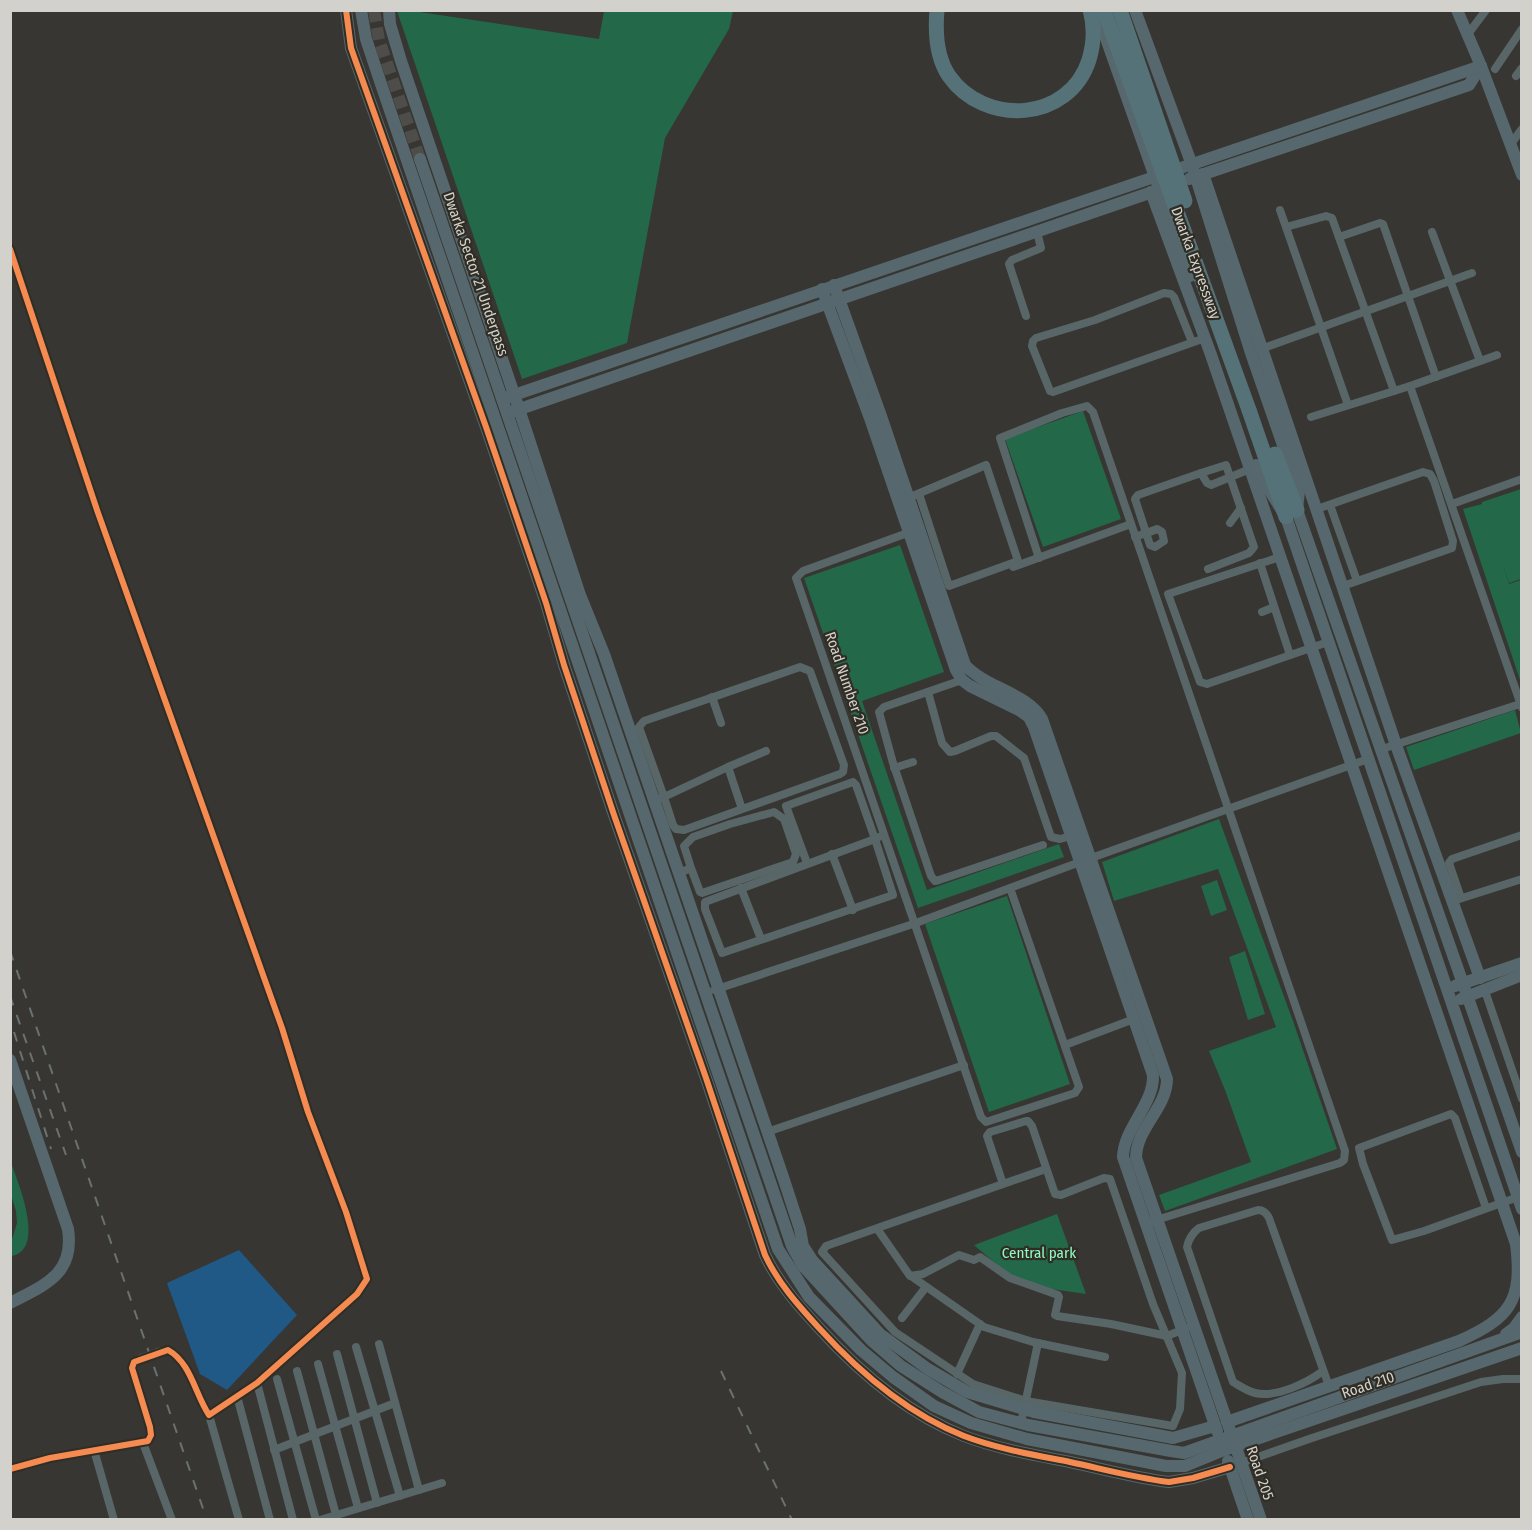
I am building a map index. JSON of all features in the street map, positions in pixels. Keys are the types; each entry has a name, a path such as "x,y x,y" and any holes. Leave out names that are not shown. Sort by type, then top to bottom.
{"highway":[{"path":"937,10 938,51 949,76 963,92 979,103 1002,110 1020,112 1057,101 1078,81 1092,50 1094,36 1090,10"},
{"name":"Dwarka Expressway","path":"1104,10 1292,513"},
{"name":"Dwarka Expressway","path":"1120,10 1254,410"}],"street":[{"path":"346,10 351,48 486,427 546,603 614,815 765,1254 776,1276 796,1302 846,1358 882,1387 924,1415 965,1436 1011,1450 1169,1482 1193,1478 1235,1465 1481,1382 1521,1379"},
{"path":"361,10 366,39 490,403 507,413 604,654 659,799 674,825 680,830 843,772 844,765 822,699 810,671 800,667 644,721 639,727 659,799 679,873 800,1229 807,1263 880,1334 928,1369 967,1392 1173,1438 1221,1424 1460,1341 1486,1329 1500,1317 1511,1302 1519,1268 1516,1244 1501,1203 1442,998 1368,759 1328,642 1292,513 1299,491 1251,353 1196,172"},
{"path":"388,10 401,61 508,397 507,413 778,1249 806,1293 861,1350 893,1377 934,1406 971,1423 1027,1439 1166,1466 1185,1466 1228,1443"},
{"path":"1096,10 1155,177 1155,191 1352,765 1520,1203 1501,1203 1392,1240 1363,1164 1359,1148 1451,1114 1455,1118 1486,1208"},
{"path":"1135,10 1263,347 1396,745 1457,899"},
{"path":"1457,10 1481,66 1521,175"},
{"path":"1468,34 1486,10"},
{"path":"1495,69 1521,29"},
{"path":"490,403 1155,177 1232,166 1469,85 1481,66"},
{"path":"507,413 1155,191 1196,172 1227,153 1481,66"},
{"path":"1510,145 1521,129"},
{"path":"387,146 404,152"},
{"path":"1227,153 1232,166"},
{"name":"Dwarka Sector 21 Underpass","path":"420,159 508,397"},
{"path":"1155,191 1260,475 1292,513 1382,749 1521,1152"},
{"path":"1280,210 1348,405"},
{"path":"1286,227 1329,216 1334,220 1394,391"},
{"path":"1339,237 1380,223 1383,224 1436,377"},
{"path":"1026,316 1009,264 1012,260 1041,248 1037,232"},
{"path":"1432,232 1480,361"},
{"path":"10,249 101,521 282,1028 308,1112 366,1274 366,1283 357,1294 257,1383 209,1415"},
{"path":"1251,353 1472,273"},
{"path":"828,287 871,421 940,594 965,666 977,677 1034,707 1042,719 1153,1075 1154,1085 1127,1140 1124,1157 1152,1222"},
{"path":"1192,342 1174,297 1164,293 1095,320 1036,338 1032,346 1050,391 1053,392 1205,338"},
{"path":"833,302 949,586 1018,561 986,465 914,496"},
{"path":"1311,417 1410,386 1497,355"},
{"path":"1382,749 1521,706 1410,386"},
{"path":"1039,558 999,438 1085,405 1091,409 1136,537 1346,1156 1340,1163 1152,1222"},
{"path":"507,413 792,1246 871,1340 902,1366 942,1392 979,1412 1021,1423 1184,1453 1228,1443"},
{"path":"1136,537 1146,533 1135,496 1226,465 1254,547 1250,553 1208,569"},
{"path":"1201,473 1211,485 1250,469"},
{"path":"1317,509 1423,472 1430,474 1434,481 1453,541 1452,548 1343,586"},
{"path":"1452,504 1521,479"},
{"path":"914,496 914,531 956,670 963,680 1029,717 1071,836 1085,860 1167,1078 1167,1087 1136,1150 1152,1222"},
{"path":"1330,505 1357,581"},
{"path":"1230,523 1241,508"},
{"path":"940,594 1131,524"},
{"name":"Road Number 210","path":"914,531 803,571 796,578 916,922 981,1117 989,1122 1075,1093 1078,1090 1078,1083 1065,1046"},
{"path":"1280,557 1173,591 1167,597 1200,682 1208,684 1328,642"},
{"path":"1260,563 1290,655"},
{"path":"1262,612 1274,607"},
{"path":"963,680 884,706 879,712 894,768 931,876 935,880 1043,845"},
{"path":"928,692 942,744 946,750 955,751 996,736 1018,751 1027,763 1051,837 1060,839 1071,836"},
{"path":"712,698 721,723"},
{"path":"659,799 766,751"},
{"path":"705,993 916,922 1368,759"},
{"path":"894,768 913,762"},
{"path":"728,767 742,809"},
{"path":"807,863 786,806 853,782 856,784 875,839 893,895 722,953 712,931 705,902 807,863 875,839 885,835"},
{"path":"774,812 784,819 796,854 793,862 702,893 691,868 684,846 693,837 774,812"},
{"path":"1480,978 1449,863 1452,859 1521,835"},
{"path":"832,854 853,910"},
{"path":"679,873 691,868"},
{"path":"1457,899 1521,879"},
{"path":"741,888 761,939"},
{"path":"1010,888 1065,1046 1134,1019"},
{"path":"700,935 712,931"},
{"path":"1442,998 1463,984 1521,963"},
{"path":"1442,998 1468,996 1521,975"},
{"path":"1485,991 1521,1100"},
{"path":"10,1060 68,1229 70,1242 69,1255 60,1273 43,1286 10,1303"},
{"path":"767,1132 964,1065"},
{"path":"822,1252 891,1328 973,1384 1025,1405 1173,1426 1180,1409 1183,1378 1110,1179 1104,1178 1058,1195 1053,1192 1028,1121 990,1132 987,1139 1003,1184"},
{"path":"807,1263 822,1252 826,1246 878,1230 1046,1169"},
{"path":"1323,1371 1303,1384 1267,1394 1257,1394 1233,1382 1187,1247 1193,1232 1199,1228 1258,1210 1268,1215 1323,1371 1324,1388"},
{"name":"Road 205","path":"1152,1222 1228,1443 1248,1520"},
{"path":"878,1230 910,1276 980,1324 1038,1343 1105,1357"},
{"path":"910,1276 923,1274 959,1255 974,1260 980,1257 1012,1279 1058,1295 1057,1316 1167,1336 1188,1327"},
{"path":"902,1318 926,1287"},
{"path":"796,1302 806,1293"},
{"path":"1497,1340 1514,1328 1521,1317"},
{"path":"957,1374 980,1324"},
{"name":"Road 210","path":"1228,1443 1521,1332"},
{"path":"1021,1423 1038,1343"},
{"path":"379,1344 419,1490"},
{"path":"356,1347 400,1496"},
{"name":"Road 210","path":"1228,1443 1521,1348"},
{"path":"158,1352 168,1350 178,1355 209,1415 239,1520"},
{"path":"337,1354 376,1503"},
{"path":"1504,1354 1521,1355"},
{"path":"10,1468 148,1441 151,1435 150,1427 132,1368 134,1362 141,1358"},
{"path":"318,1364 358,1508"},
{"path":"297,1371 336,1515"},
{"path":"1315,1377 1324,1388"},
{"path":"277,1378 318,1520 442,1483"},
{"path":"257,1383 293,1520"},
{"path":"237,1396 270,1520"},
{"path":"274,1450 395,1404"},
{"path":"143,1443 172,1520"},
{"path":"94,1450 114,1520"},
{"name":"Road 205","path":"1235,1465 1261,1520"}],"green space":[{"path":"397,11 413,11 599,39 604,11 733,11 729,29 665,138 627,343 522,379"},
{"path":"1083,411 1121,519 1043,547 1005,439"},
{"path":"1521,489 1521,579 1509,583 1502,562 1509,584 1521,580 1521,683 1463,509"},
{"path":"900,545 944,672 862,701 927,890 1059,844 1064,857 918,908 804,578"},
{"path":"1515,710 1521,733 1414,770 1406,747"},
{"path":"1219,819 1337,1149 1165,1211 1159,1195 1251,1162 1209,1051 1276,1027 1218,869 1114,901 1102,862"},
{"path":"1217,880 1227,910 1211,916 1201,886"},
{"path":"1007,896 1070,1084 989,1112 925,924"},
{"path":"1245,951 1265,1014 1248,1020 1229,957"},
{"path":"10,1160 23,1197 29,1228 27,1241 22,1251 12,1256 11,1242 17,1223 11,1195"},
{"name":"Central park","path":"1057,1214 1086,1294 1051,1289 1010,1276 974,1245"}],"water":[{"path":"239,1250 297,1315 227,1390 200,1374 167,1283"}],"tunnel":[{"path":"374,10 379,40 420,159"},
{"path":"141,1358 158,1352"}],"railway":[{"path":"10,951 207,1520"},
{"path":"10,996 66,1155"},
{"path":"14,1032 51,1149"},
{"path":"721,1371 792,1520"}],"cycle path":[{"path":"346,10 351,48 486,427 546,603 614,815 765,1255 776,1275 819,1328 868,1376 923,1416 964,1436 990,1445 1169,1482 1193,1478 1230,1467"},
{"path":"10,249 97,510 282,1028 308,1112 346,1212 367,1279 357,1294 257,1383 209,1415 182,1363 168,1350 134,1362 132,1368 150,1427 151,1435 148,1441 50,1458 10,1469"}]}
